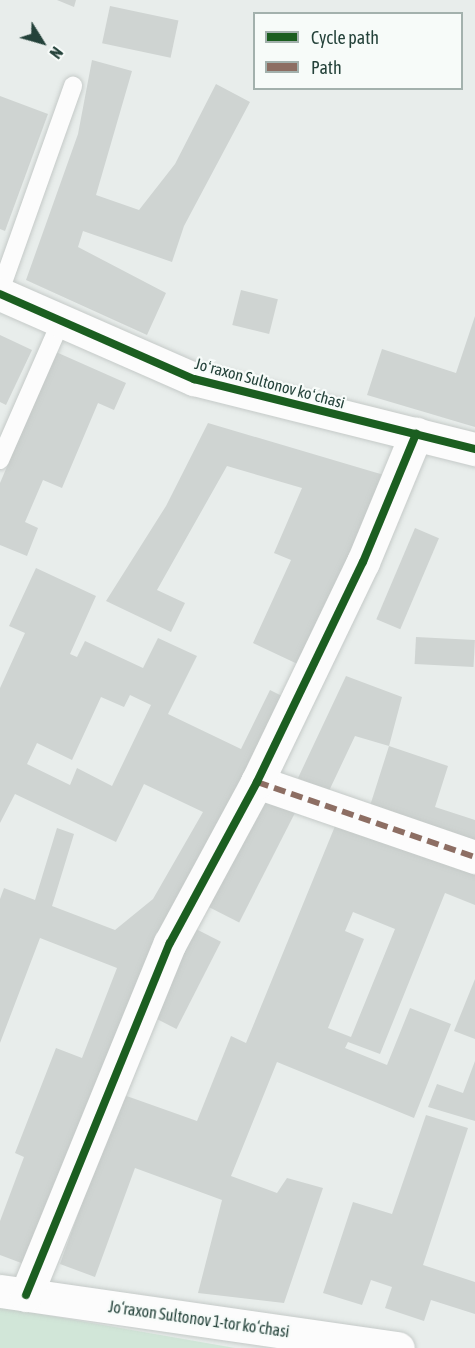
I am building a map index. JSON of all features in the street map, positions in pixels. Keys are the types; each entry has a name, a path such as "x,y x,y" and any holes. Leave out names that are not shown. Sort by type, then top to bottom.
{"street":[{"name":"Joʻraxon Sultonov koʻchasi","path":"0,292 194,379 475,449"},
{"path":"13,1293 170,943 257,782 363,562 416,434"},
{"path":"257,782 475,856"},
{"name":"Jo‘raxon Sultonov 1-tor ko‘chasi","path":"13,1293 398,1348"}],"lane":[{"path":"0,292 73,86"},
{"path":"0,460 61,321"}],"green space":[{"path":"0,1307 235,1348 0,1348"}],"building":[{"path":"57,0 76,0 74,7"},
{"path":"110,6 178,21 171,58 102,43"},
{"path":"92,60 132,71 96,195 139,210 175,164 216,84 250,102 184,226 172,262 83,231 78,247 166,293 147,335 26,280 78,134"},
{"path":"0,96 48,114 5,231 0,229"},
{"path":"241,290 278,299 269,334 232,325"},
{"path":"475,316 475,427 367,395 382,349 456,373"},
{"path":"0,335 32,350 6,405 0,402"},
{"path":"56,352 126,383 114,410 98,403 62,488 43,480 25,522 38,528 27,556 0,545 0,483"},
{"path":"208,423 394,478 306,668 253,643 291,560 274,553 302,488 227,466 157,590 185,603 171,632 106,601 166,506"},
{"path":"415,528 439,538 400,629 376,619"},
{"path":"36,568 96,596 70,654 77,657 85,641 143,668 158,638 197,656 168,714 241,749 270,690 288,699 32,1267 0,1255 0,1221 24,1157 15,1153 56,1048 82,1058 117,968 40,938 0,1043 0,899 4,888 35,900 57,828 74,834 52,906 115,930 153,899 203,812 144,784 116,842 15,794 0,823 0,688 25,633 9,626","holes":["130,695 151,705 112,786 77,768 70,785 27,764 37,743 72,760 101,697 124,707"]},
{"path":"416,637 475,640 474,667 415,664"},
{"path":"346,676 402,697 389,746 355,736 328,793 298,778"},
{"path":"389,746 448,766 435,807 475,820 475,843 369,809"},
{"path":"263,792 297,809 239,922 205,905"},
{"path":"340,814 475,869 475,905 445,893 380,1054 348,1042 345,1048 387,1065 410,1008 451,1024 414,1118 277,1062 231,1176 277,1193 287,1178 323,1188 284,1303 198,1293 222,1200 135,1168 95,1277 60,1264 121,1094 197,1121 231,1036 246,1043","holes":["353,912 395,929 351,1037 328,1028 364,939 345,931"]},
{"path":"196,929 221,942 176,1029 152,1016"},
{"path":"475,979 475,1039 454,1031"},
{"path":"475,1061 475,1121 428,1107 437,1084 463,1093"},
{"path":"426,1115 468,1128 423,1265 475,1282 475,1314 431,1300 424,1321 385,1308 392,1287 371,1280 362,1305 323,1293 353,1202 392,1214"}],"marked path":[{"path":"257,782 475,857"}],"cycle path":[{"path":"0,294 194,379 475,449"},
{"path":"26,1295 170,943 257,782 363,562 416,434"}]}
